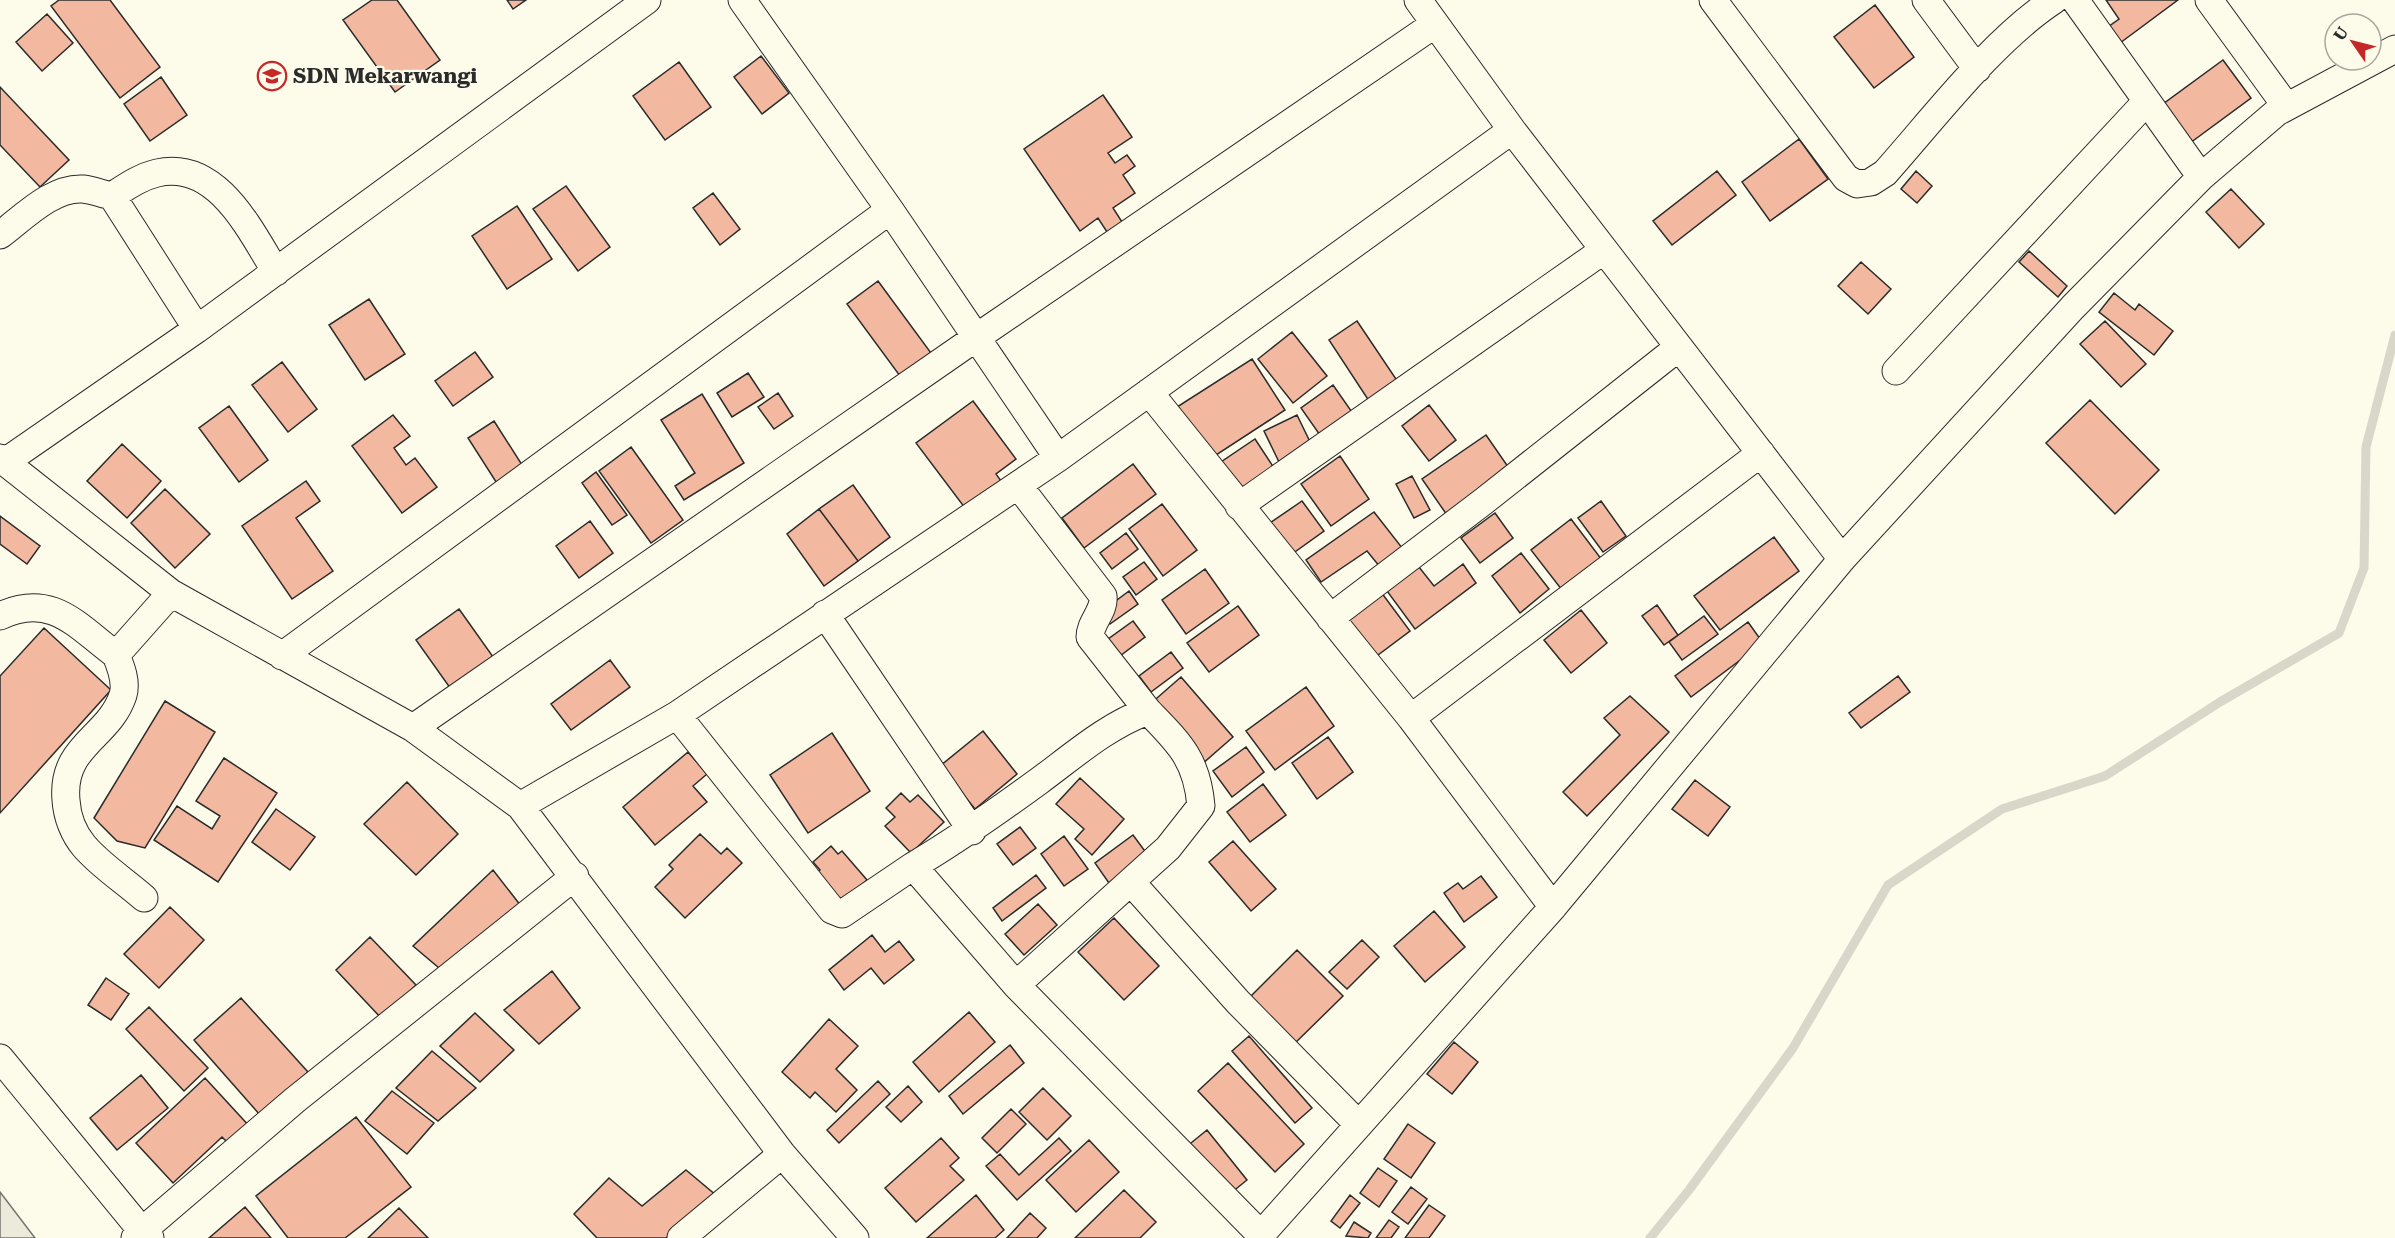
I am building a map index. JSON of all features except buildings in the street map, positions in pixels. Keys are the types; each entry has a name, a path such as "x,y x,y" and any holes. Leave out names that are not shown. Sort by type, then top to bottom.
{"street":[{"path":"647,0 198,329 2,460 171,593 413,728 520,806 782,1154 855,1238"},
{"path":"741,0 890,210 1058,458"},
{"path":"1418,0 1512,130 1842,559"},
{"path":"1713,0 1846,178 1857,184 1871,182 1885,173 1977,69 2043,3"},
{"path":"1926,0 1977,69"},
{"path":"2075,0 2201,177"},
{"path":"2209,0 2286,106"},
{"path":"413,728 977,337 1436,24"},
{"path":"913,866 1016,985 1259,1236 1553,907 1842,559 2073,307 2201,177 2286,106 2395,49"},
{"path":"1896,371 2146,102"},
{"path":"520,806 677,715 1058,458 1512,130"},
{"path":"0,235 49,199 64,192 82,189 112,196 155,173 171,171 201,179 226,196 276,272"},
{"path":"112,196 198,329"},
{"path":"282,656 890,210"},
{"path":"1239,506 1604,250"},
{"path":"1330,618 1679,347"},
{"path":"1149,392 1411,718 1553,907"},
{"path":"1411,718 1761,453"},
{"path":"1016,985 1167,848 1201,806 1199,779 1179,742 1148,711 1090,637 1090,631 1103,605 1103,596 1018,485"},
{"path":"116,655 171,593"},
{"path":"0,616 11,610 37,606 58,612 116,655 123,671 123,694 113,713 72,760 64,784 67,810 75,834 85,848 144,898"},
{"path":"825,614 972,831"},
{"path":"677,715 832,910 842,914 913,866 972,831 1096,739 1131,717 1148,711"},
{"path":"0,1058 142,1236 295,1100 574,876"},
{"path":"1131,882 1238,1002 1359,1125"},
{"path":"681,1238 782,1154"}],"shaded area":[{"path":"0,1192 35,1238 0,1238"}],"waterway":[{"path":"1650,1238 1689,1190 1793,1048 1888,885 2002,809 2105,776 2220,702 2339,633 2364,568 2366,447 2395,335"}],"place":[{"name":"SDN Mekarwangi","path":"272,76"}]}
